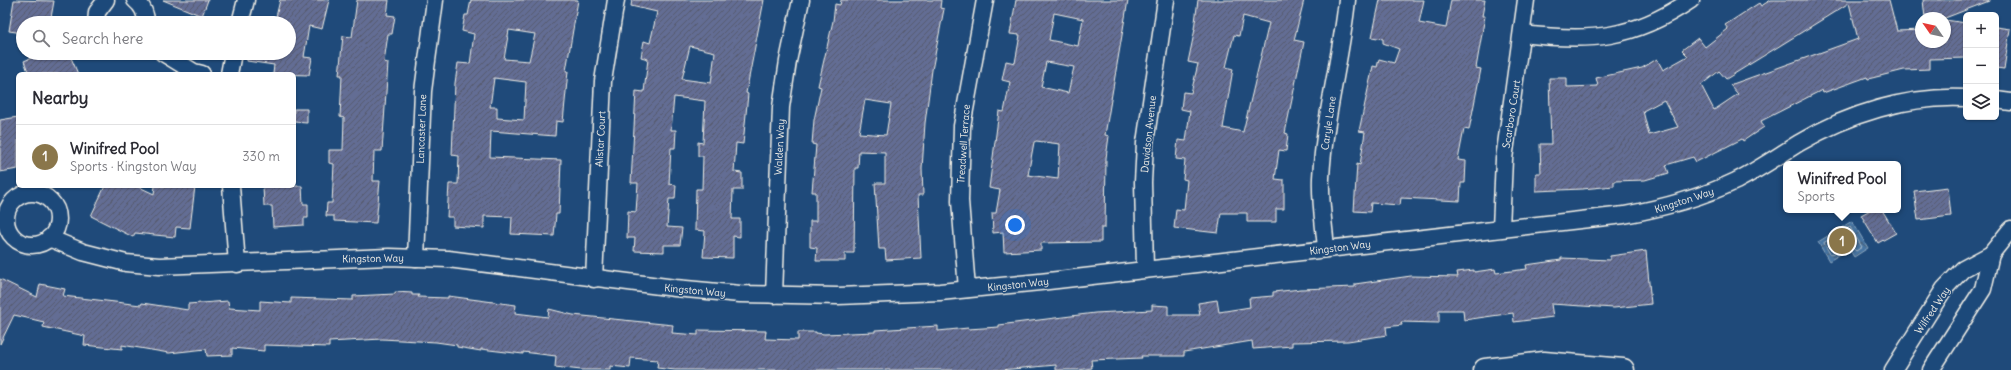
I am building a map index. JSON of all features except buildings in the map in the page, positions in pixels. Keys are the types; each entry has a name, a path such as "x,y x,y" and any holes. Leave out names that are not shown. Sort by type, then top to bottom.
{"main road":[{"path":"1485,370 1544,363 1623,370"}],"street":[{"path":"97,16 97,12 106,0"},
{"path":"135,0 142,7 145,16"},
{"path":"242,16 246,0"},
{"name":"Lancaster Lane","path":"416,258 423,91 435,0"},
{"name":"Alistar Court","path":"594,279 603,81 616,0"},
{"name":"Walden Way","path":"774,295 781,107 788,61 801,0"},
{"name":"Treadwell Terrace","path":"967,289 960,201 962,126 985,0"},
{"name":"Davidson Avenue","path":"1145,269 1143,182 1145,143 1166,0"},
{"name":"Caryle Lane","path":"1326,248 1321,180 1330,102 1339,58 1347,0"},
{"name":"Scarboro Court","path":"1501,228 1504,160 1526,0"},
{"path":"1522,34 1562,39 1589,39 1612,35 1658,19 1691,0"},
{"path":"174,60 194,72"},
{"path":"230,72 233,60"},
{"name":"Kingston Way","path":"49,238 83,252 126,263 159,266 237,264 325,259 416,258 448,259 500,265 594,279 682,289 774,295 838,296 967,289 1241,260 1326,248 1624,215 1667,207 1708,193 1738,180 1799,143 1830,127 1862,114 1896,105 1926,100 1963,98"},
{"path":"1999,100 2011,102"},
{"path":"231,188 237,264"},
{"path":"1931,370 1983,289 1991,254 2011,229"},
{"name":"Wilfred Way","path":"1893,370 1944,289 1963,269 1991,254"}],"water":[{"path":"1852,221 1868,248 1854,257 1849,249 1829,261 1818,242"}],"place":[{"name":"Winifred Pool","path":"1842,241"}]}
